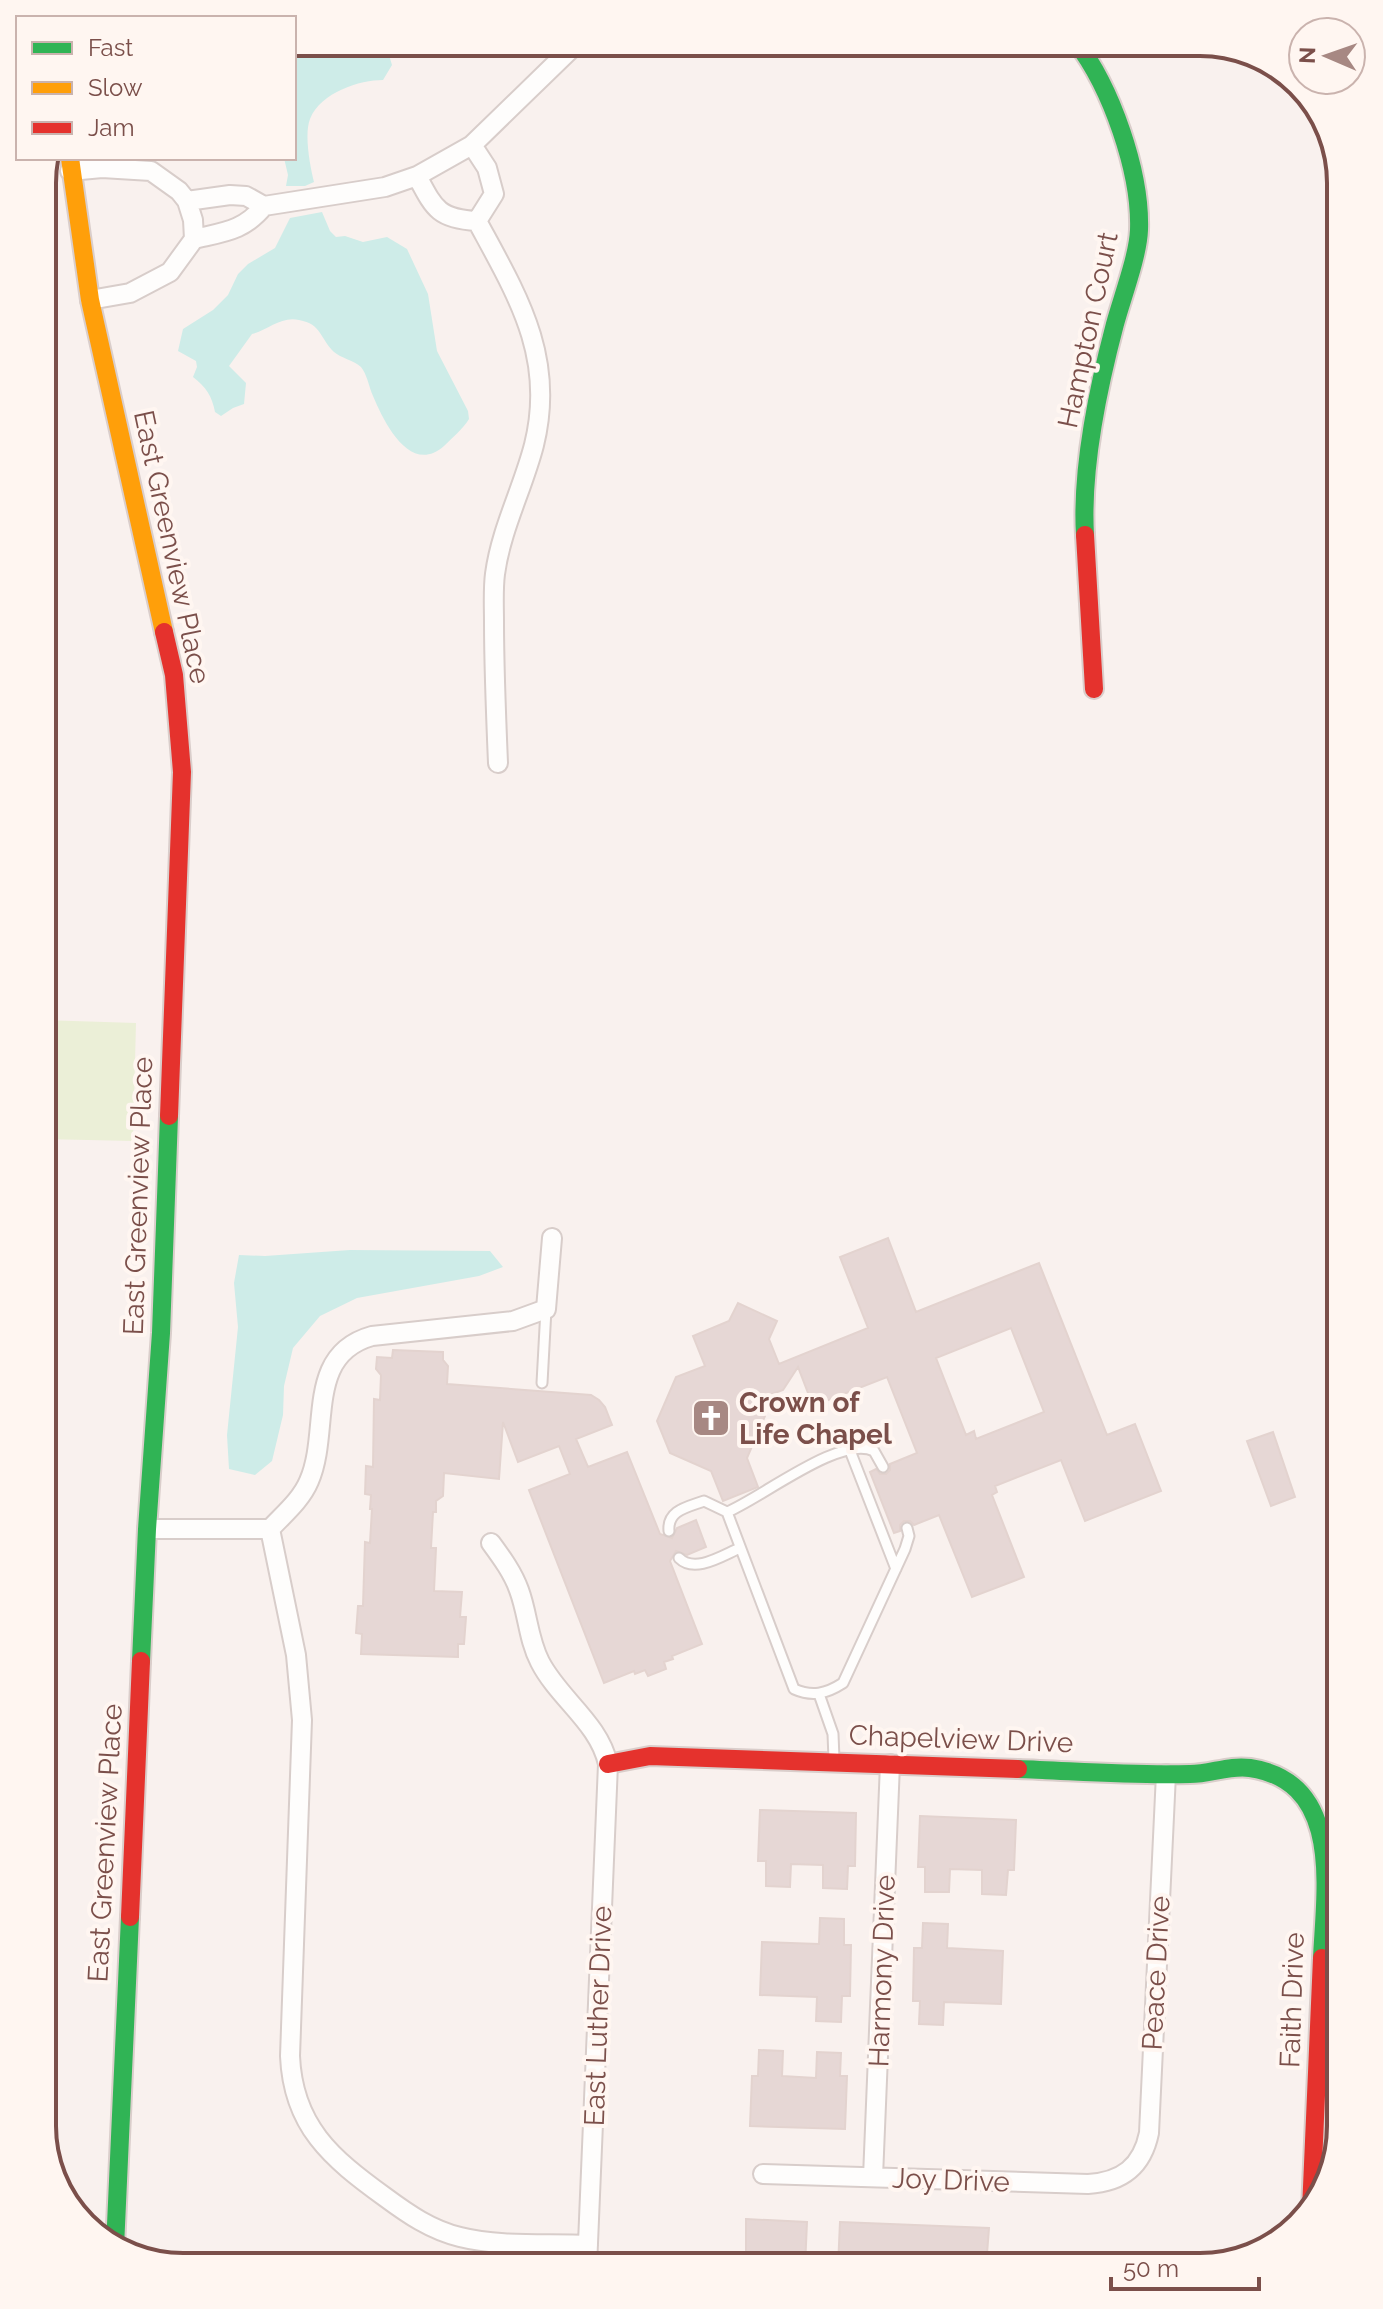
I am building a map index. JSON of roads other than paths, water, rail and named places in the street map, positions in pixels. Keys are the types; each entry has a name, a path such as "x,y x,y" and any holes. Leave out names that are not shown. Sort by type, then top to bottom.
{"street":[{"path":"187,201 246,196 264,206 385,187 417,176 472,145 564,56"},
{"name":"Hampton Court","path":"1087,56 1111,100 1125,145 1139,233 1098,389 1084,513 1094,689"},
{"path":"472,145 487,168 494,194 477,221"},
{"path":"70,164 151,171 179,191 187,201 193,220 194,239 170,272 130,293 90,300"},
{"name":"East Greenview Place","path":"70,164 90,300 174,675 182,772 161,1333 147,1529 116,2234"},
{"path":"417,176 435,209 452,220 477,221"},
{"path":"194,239 235,229 252,221 264,206"},
{"path":"477,221 513,287 537,350 540,397 534,444 512,508 495,574 498,763"},
{"path":"147,1529 270,1529 296,1502 309,1482 326,1378 346,1349 372,1336 513,1321 546,1309 552,1238"},
{"path":"270,1529 296,1655 302,1720 290,2056 292,2081 300,2107 314,2134 336,2159 423,2223 447,2233 481,2241 588,2245"},
{"path":"491,1543 506,1563 520,1591 530,1638 539,1661 598,1738 608,1764"},
{"name":"Chapelview Drive","path":"608,1764 650,1756 1166,1774 1200,1774 1236,1766 1282,1777 1302,1797"},
{"name":"East Luther Drive","path":"588,2253 608,1764"},
{"name":"Harmony Drive","path":"873,2177 890,1764"},
{"name":"Peace Drive","path":"1135,2168 1149,2133 1166,1774"},
{"name":"Faith Drive","path":"1302,1797 1318,1823 1325,1881 1312,2186"},
{"name":"Joy Drive","path":"763,2174 1088,2184 1110,2182 1135,2168"}],"lane":[{"path":"542,1383 546,1309"},
{"path":"727,1512 748,1503 787,1477 849,1448 860,1446 874,1451 883,1467"},
{"path":"849,1448 896,1569"},
{"path":"669,1531 669,1520 673,1515 704,1501 727,1512 794,1689 807,1695 819,1694 843,1683 908,1541 907,1528"},
{"path":"679,1558 684,1563 694,1565 740,1548"},
{"path":"819,1694 833,1734 834,1763"}],"water":[{"path":"296,56 389,56 392,65 383,80 342,89 315,110 308,133 314,182 305,186 286,186 288,175 284,160 296,160"},
{"path":"322,212 336,237 345,236 363,242 387,237 407,249 428,294 437,351 468,411 469,419 461,430 432,454 409,450 400,442 384,419 361,367 334,352 316,328 307,322 286,320 252,334 229,366 246,383 244,404 221,416 215,412 205,388 193,377 196,361 178,351 183,329 213,310 228,295 238,274 248,264 275,248 290,218"},
{"path":"350,1250 490,1251 503,1267 479,1276 357,1298 320,1316 293,1348 284,1386 283,1415 272,1461 255,1475 229,1469 227,1435 238,1327 234,1283 239,1255"}],"place":[{"name":"Crown of Life Chapel","path":"711,1418"}]}
